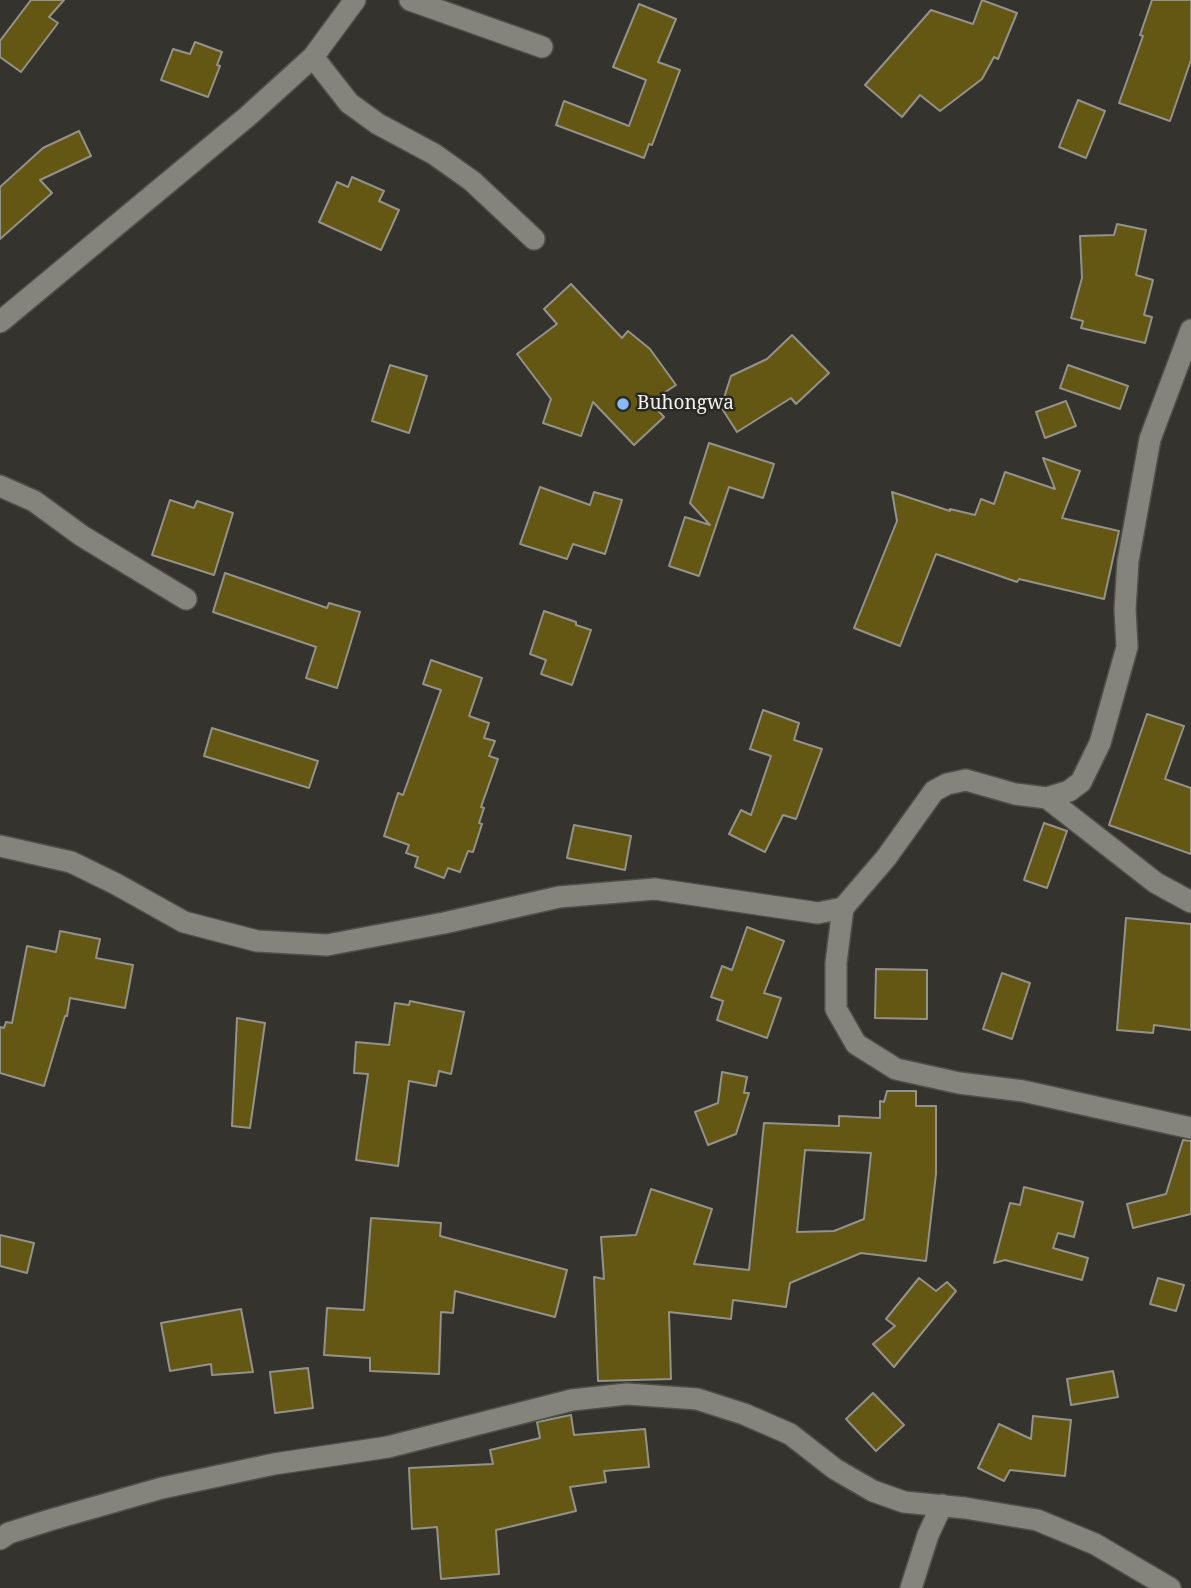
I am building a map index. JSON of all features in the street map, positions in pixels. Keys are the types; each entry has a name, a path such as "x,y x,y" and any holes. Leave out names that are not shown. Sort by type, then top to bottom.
{"street":[{"path":"410,0 542,47"},
{"path":"0,321 248,116 313,57 351,2"},
{"path":"313,57 349,103 378,124 434,154 472,181 534,239"},
{"path":"1047,799 1069,791 1081,782 1100,743 1116,694 1127,647 1125,609 1128,561 1150,439 1191,330"},
{"path":"0,486 34,501 82,537 186,599"},
{"path":"1191,902 1156,883 1047,799 1015,794 966,780 947,783 934,791 886,858 843,908 836,963 836,1009 856,1044 896,1069 959,1083 1023,1091 1191,1128"},
{"path":"0,846 71,862 184,922 257,941 327,945 444,923 559,897 655,889 817,913 843,908"},
{"path":"0,1539 9,1533 50,1520 162,1488 274,1464 388,1447 572,1400 627,1394 696,1399 744,1413 790,1434 835,1469 873,1491 904,1502 942,1505 1037,1520 1095,1544 1170,1588"},
{"path":"911,1588 928,1535 942,1505"}],"building":[{"path":"31,0 64,0 49,17 58,23 21,72 0,57 0,41"},
{"path":"982,0 1017,13 998,59 994,57 982,79 940,111 920,95 902,117 865,85 931,10 973,24"},
{"path":"1152,0 1191,0 1191,60 1170,121 1119,103 1143,36 1140,35"},
{"path":"639,4 676,19 658,62 680,70 652,145 649,144 644,158 556,125 564,101 629,126 646,80 613,67"},
{"path":"195,42 222,52 217,65 220,66 208,97 161,80 173,49 190,54"},
{"path":"1078,100 1105,111 1086,158 1059,147"},
{"path":"79,131 91,156 40,180 52,193 0,239 0,187 43,148"},
{"path":"352,177 384,191 379,201 399,210 381,250 319,222 337,182 348,187"},
{"path":"1117,224 1146,230 1136,275 1153,280 1144,315 1152,317 1145,343 1081,328 1083,321 1071,318 1082,278 1080,236 1114,235"},
{"path":"571,284 622,338 628,331 650,349 676,385 650,402 664,417 634,445 593,402 581,436 543,423 551,399 517,354 557,324 544,309"},
{"path":"792,335 829,373 796,404 791,398 737,432 721,407 731,376 767,359"},
{"path":"390,365 427,376 409,433 372,421"},
{"path":"1068,365 1128,386 1120,409 1060,388"},
{"path":"1066,401 1076,426 1045,438 1036,412"},
{"path":"709,443 774,464 763,498 729,487 699,576 669,566 685,517 710,525 690,503"},
{"path":"1043,458 1080,471 1062,518 1119,531 1104,599 1019,579 1017,582 936,554 900,646 854,628 897,521 892,492 950,511 975,515 981,499 994,504 1005,472 1055,489"},
{"path":"540,487 590,505 594,492 622,500 605,554 573,544 567,559 520,544"},
{"path":"170,500 194,508 197,501 233,513 214,575 152,555"},
{"path":"225,573 327,608 329,603 360,612 337,688 306,678 316,647 213,612"},
{"path":"544,611 591,630 572,685 541,674 546,660 530,654"},
{"path":"431,660 482,678 469,716 489,723 484,738 495,741 489,756 498,759 481,807 484,808 479,823 482,824 473,852 468,851 460,872 448,868 444,878 415,867 418,857 406,853 409,845 384,836 398,793 403,795 441,690 423,684"},
{"path":"763,710 799,723 794,740 822,749 796,819 783,815 765,852 729,834 741,810 751,815 771,756 750,749"},
{"path":"1147,714 1184,726 1165,779 1191,788 1191,854 1109,825"},
{"path":"212,728 318,761 309,788 204,756"},
{"path":"1044,823 1067,831 1047,888 1024,880"},
{"path":"574,825 631,836 625,870 567,858"},
{"path":"1126,918 1191,924 1191,1030 1154,1025 1153,1033 1117,1030"},
{"path":"747,927 784,941 764,993 781,998 767,1038 717,1020 723,1001 711,997 722,966 732,970"},
{"path":"60,931 100,939 96,958 133,965 125,1008 70,998 67,1016 44,1086 0,1073 0,1027 4,1028 6,1022 12,1023 27,946 56,952"},
{"path":"876,969 927,970 927,1019 875,1018"},
{"path":"1002,973 1030,983 1012,1039 983,1029"},
{"path":"410,1001 464,1012 451,1074 439,1071 436,1086 409,1081 398,1166 356,1160 368,1074 354,1073 356,1042 389,1045 395,1003 409,1005"},
{"path":"237,1018 265,1023 250,1128 232,1126"},
{"path":"722,1072 747,1077 744,1093 749,1093 736,1134 708,1145 695,1112 718,1103"},
{"path":"887,1091 916,1091 916,1106 936,1106 936,1174 926,1261 861,1253 790,1283 786,1307 733,1300 731,1319 669,1312 671,1379 598,1381 594,1277 604,1279 601,1237 636,1235 651,1189 712,1209 694,1264 749,1270 764,1123 839,1126 839,1116 880,1118 880,1101 884,1102","holes":["805,1150 871,1153 864,1219 834,1231 797,1232"]},
{"path":"1183,1140 1191,1141 1191,1214 1133,1228 1127,1204 1166,1194"},
{"path":"1024,1187 1083,1202 1074,1237 1058,1233 1053,1248 1088,1258 1082,1280 1005,1260 994,1263 1010,1203 1020,1205"},
{"path":"371,1218 441,1223 440,1236 567,1270 555,1317 455,1291 453,1313 441,1312 439,1374 370,1371 370,1358 324,1355 327,1308 364,1310"},
{"path":"0,1235 34,1243 27,1273 0,1266"},
{"path":"919,1278 936,1291 947,1282 956,1291 894,1367 873,1344 895,1326 886,1319"},
{"path":"1158,1278 1184,1285 1176,1311 1150,1304"},
{"path":"241,1309 253,1372 212,1375 211,1364 170,1371 161,1323"},
{"path":"308,1368 313,1408 275,1413 270,1372"},
{"path":"1113,1371 1118,1397 1071,1405 1067,1379"},
{"path":"873,1393 904,1425 876,1451 846,1419"},
{"path":"571,1415 574,1435 645,1429 649,1467 604,1471 606,1482 570,1487 576,1511 496,1530 499,1574 441,1579 437,1527 412,1529 409,1468 493,1464 490,1450 540,1438 537,1422"},
{"path":"1033,1416 1071,1420 1065,1476 1010,1470 1004,1481 978,1468 999,1424 1031,1439"}],"place":[{"name":"Buhongwa","path":"623,404"}]}
